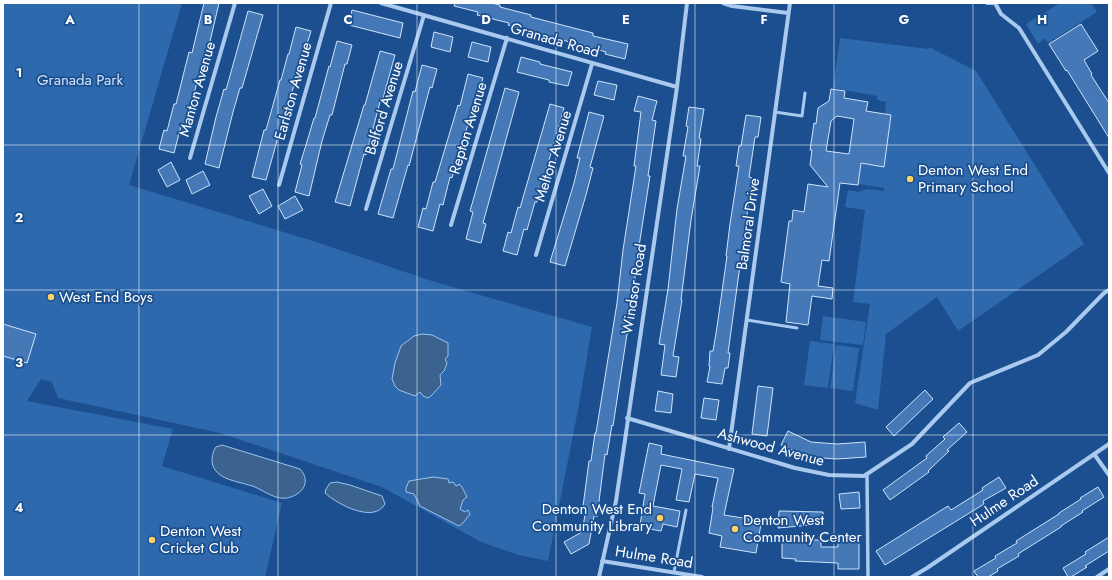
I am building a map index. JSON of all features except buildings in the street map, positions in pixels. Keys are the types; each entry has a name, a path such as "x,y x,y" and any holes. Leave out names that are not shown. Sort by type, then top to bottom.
{"street":[{"name":"Manton Avenue","path":"190,158 235,3"},
{"name":"Earlston Avenue","path":"279,185 330,3"},
{"name":"Granada Road","path":"381,3 677,87"},
{"name":"Windsor Road","path":"599,577 616,501 627,418 677,87 687,3"},
{"path":"723,3 732,6 788,13"},
{"name":"Balmoral Drive","path":"729,449 790,3"},
{"path":"987,3 995,3 1001,14 1019,28 1109,173"},
{"name":"Belford Avenue","path":"366,209 424,15"},
{"name":"Repton Avenue","path":"451,225 507,38"},
{"name":"Melton Avenue","path":"536,254 592,64"},
{"name":"Ashwood Avenue","path":"627,418 795,468 829,475 864,476 912,444 970,383 1038,355 1066,332 1104,293 1109,290"},
{"name":"Hulme Road","path":"912,577 1109,444"},
{"path":"1094,454 1109,475"},
{"path":"867,474 868,577"},
{"name":"Hulme Road","path":"602,561 702,577"},
{"path":"1097,577 1109,569"}],"lane":[{"path":"775,112 802,116 805,93"},
{"path":"746,320 797,328"},
{"path":"674,572 686,510"}],"green space":[{"name":"Granada Park","path":"3,3 182,3 129,185 310,240 435,282 592,327 578,410 548,561 519,555 481,542 382,487 220,433 58,398 52,382 41,379 27,401 173,429 162,466 282,503 265,577 3,577"},
{"path":"1060,3 1091,3 1097,12 1048,43 1045,38 1038,44 1026,24"},
{"path":"840,38 928,49 929,47 976,71 1084,244 958,331 937,297 886,334 878,410 855,403 870,304 853,302 865,210 845,207 848,190 859,192 867,189 884,191 884,188 858,184 861,163 884,166 891,115 885,114 886,102 877,100 877,96 833,88"},
{"path":"823,316 866,322 863,345 820,340"},
{"path":"810,341 834,344 828,388 804,385"},
{"path":"836,345 859,348 853,391 830,388"}],"shaded area":[{"path":"422,334 432,335 448,343 448,356 445,359 447,363 444,371 440,375 441,385 428,398 423,396 420,392 415,396 399,390 395,386 392,379 395,363 401,346 414,336"},
{"path":"222,445 300,469 304,474 304,487 297,494 287,498 279,498 255,487 223,477 214,468 212,462 216,447"},
{"path":"433,477 448,479 449,483 453,482 455,485 457,486 459,484 462,487 467,497 463,500 460,509 465,512 468,510 470,514 459,526 420,506 414,494 406,492 409,481"},
{"path":"337,482 382,496 385,504 380,510 373,512 364,512 346,507 325,493 330,483"}],"place":[{"name":"Denton West End Primary School","path":"910,179"},
{"name":"West End Boys","path":"51,297"},
{"name":"Denton West End Community Library","path":"660,518"},
{"name":"Denton West Community Center","path":"735,529"},
{"name":"Denton West Cricket Club","path":"152,540"}]}
